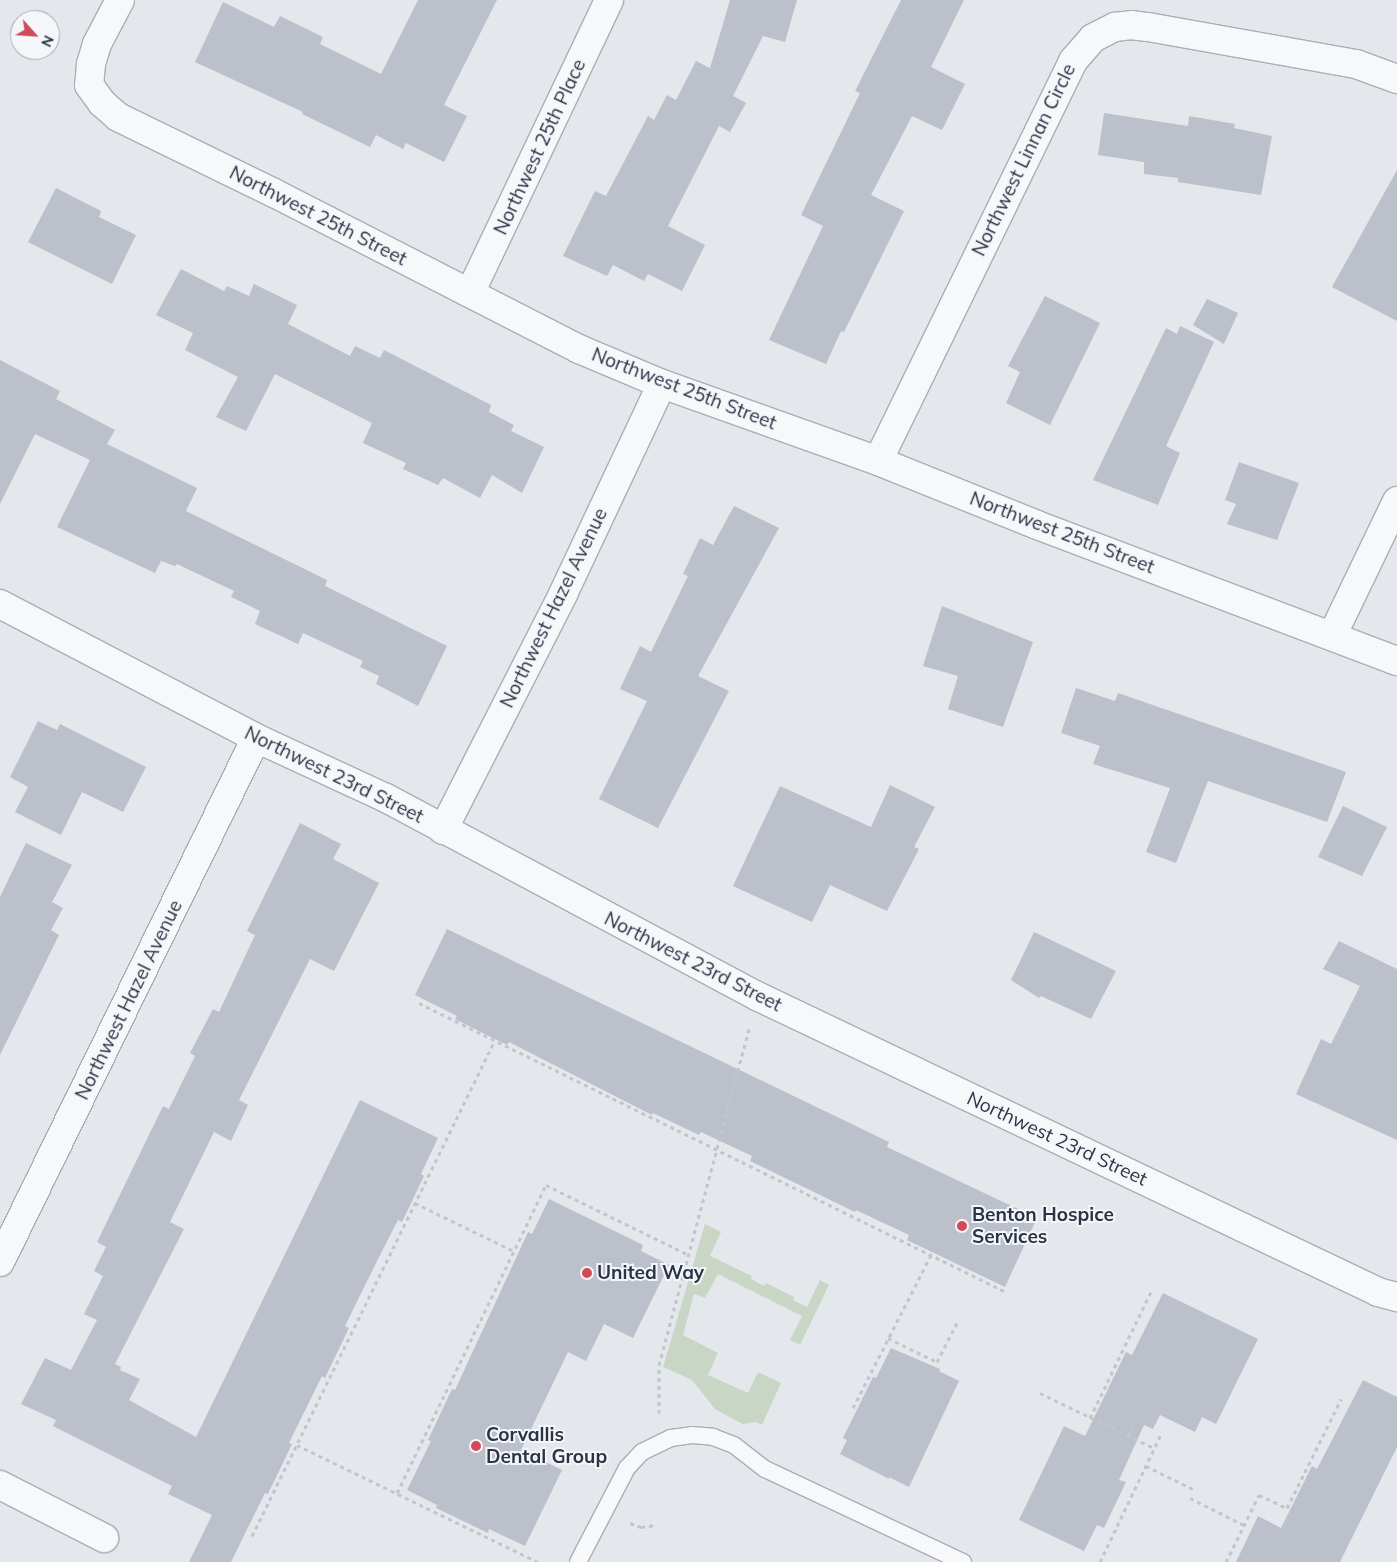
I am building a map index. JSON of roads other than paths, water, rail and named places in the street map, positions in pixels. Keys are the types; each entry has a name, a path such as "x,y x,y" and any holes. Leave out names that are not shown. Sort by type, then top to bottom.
{"street":[{"name":"Northwest 25th Street","path":"120,0 97,44 91,64 89,85 102,103 118,117 579,348 662,384 878,460 1038,525 1397,661"},
{"name":"Northwest 25th Place","path":"470,293 609,0"},
{"name":"Northwest Linnan Circle","path":"878,460 1073,61 1093,38 1115,27 1131,25 1148,27 1356,64 1397,79"},
{"name":"Northwest Hazel Avenue","path":"443,830 563,594 662,384"},
{"path":"1332,636 1397,501"},
{"name":"Northwest 23rd Street","path":"0,604 256,738 386,798 757,996 1378,1292 1397,1297"},
{"name":"Northwest Hazel Avenue","path":"0,1262 256,738"},
{"path":"0,1485 104,1538"}],"lane":[{"path":"578,1562 627,1468 642,1452 671,1438 692,1435 720,1440 734,1445 765,1468 963,1562"}],"place":[{"name":"Benton Hospice Services","path":"962,1226"},
{"name":"United Way","path":"587,1273"},
{"name":"Corvallis Dental Group","path":"476,1446"}]}
